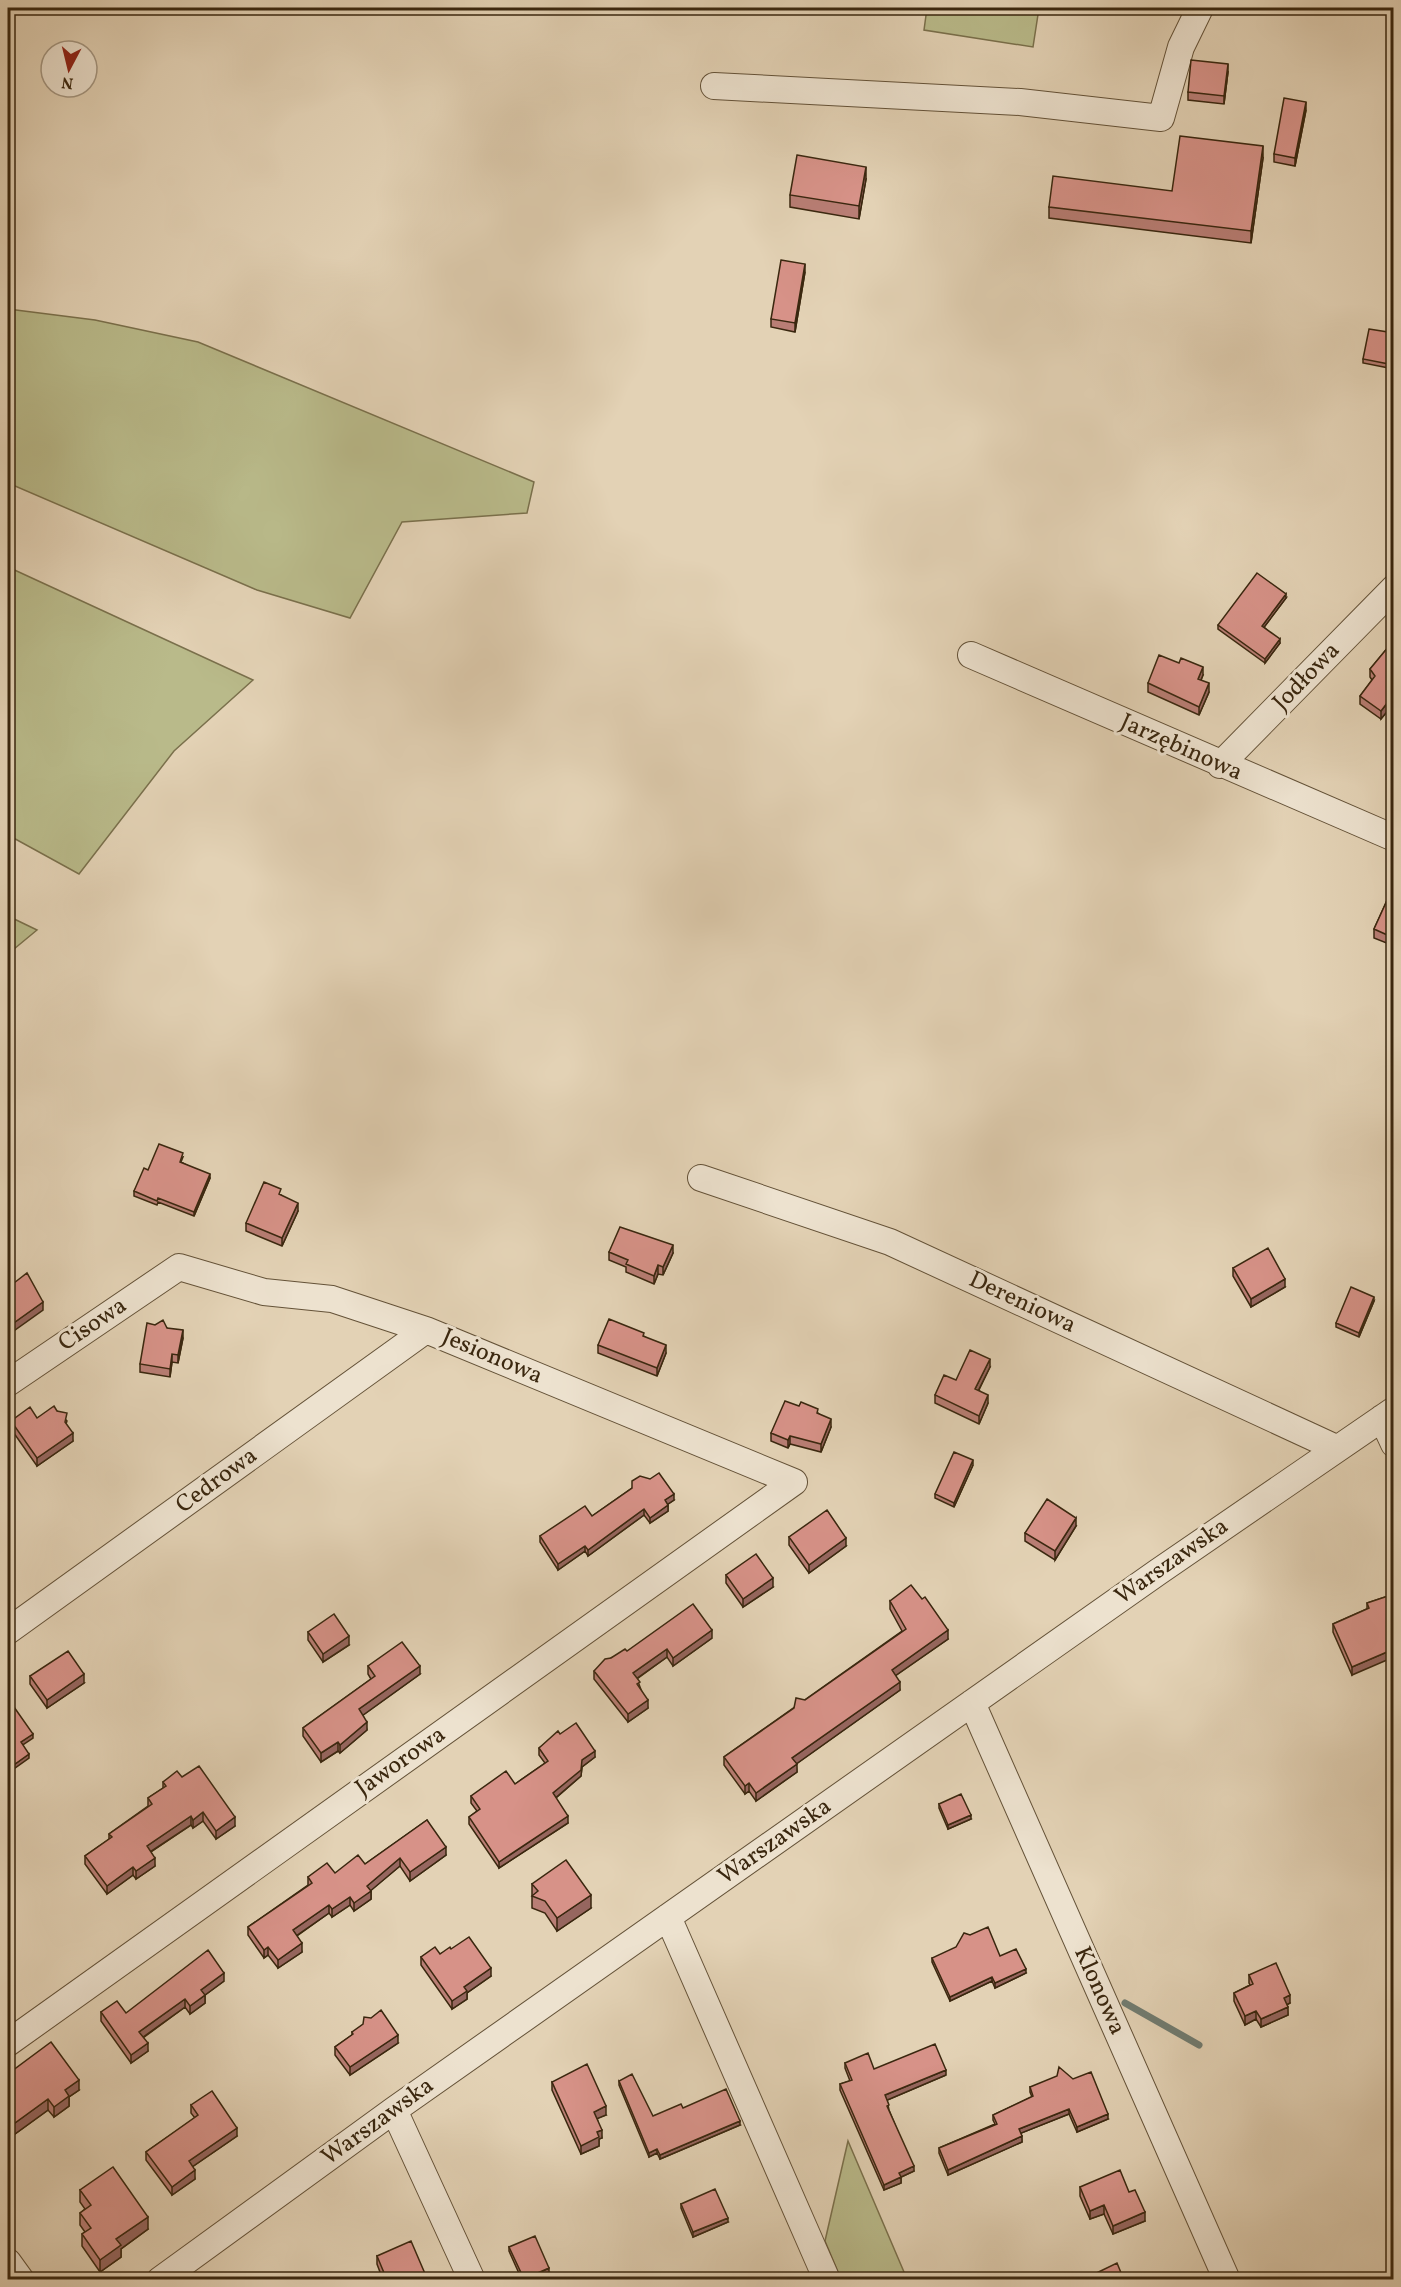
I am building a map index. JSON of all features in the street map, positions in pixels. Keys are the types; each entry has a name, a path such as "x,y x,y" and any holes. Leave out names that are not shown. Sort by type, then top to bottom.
{"street":[{"path":"714,86 1020,102 1161,118 1182,47 1200,8"},
{"name":"Jodłowa","path":"1220,765 1394,588"},
{"name":"Jarzębinowa","path":"970,655 1220,765 1394,838"},
{"name":"Dereniowa","path":"701,1178 890,1242 1336,1448"},
{"name":"Jesionowa","path":"179,1267 264,1292 332,1299 426,1330 794,1482"},
{"name":"Cisowa","path":"8,1383 179,1267"},
{"name":"Cedrowa","path":"8,1631 426,1330"},
{"path":"1388,1414 1394,1444"},
{"name":"Warszawska","path":"160,2280 394,2110 1336,1448 1388,1414"},
{"name":"Jaworowa","path":"8,2043 794,1482"},
{"name":"Klonowa","path":"972,1703 1227,2280"},
{"path":"668,1917 827,2280"},
{"path":"394,2110 472,2280"},
{"path":"8,2262 21,2280"}],"green space":[{"path":"927,8 1039,8 1033,47 924,30"},
{"path":"8,309 95,320 198,342 534,482 527,513 402,522 350,618 257,590 8,483"},
{"path":"8,567 253,680 174,751 79,874 8,835"},
{"path":"8,916 37,930 8,954"},
{"path":"848,2141 907,2279 841,2279 825,2241"}],"building":[{"path":"1191,60 1228,64 1224,96 1188,92"},
{"path":"1284,98 1306,102 1295,158 1274,154"},
{"path":"1180,136 1263,146 1251,231 1049,207 1053,176 1172,191"},
{"path":"797,155 866,167 859,206 790,195"},
{"path":"781,260 805,264 795,323 771,319"},
{"path":"1369,329 1394,333 1394,365 1363,359"},
{"path":"1257,573 1286,594 1262,626 1280,639 1265,659 1218,625"},
{"path":"1394,640 1394,694 1381,711 1360,696 1375,676 1370,669"},
{"path":"1159,655 1179,663 1181,658 1203,667 1198,679 1209,683 1199,707 1148,683"},
{"path":"1394,885 1394,938 1374,929"},
{"path":"159,1144 183,1153 180,1162 210,1174 194,1212 158,1198 157,1201 134,1191 144,1168 148,1170"},
{"path":"264,1182 281,1189 279,1194 298,1203 282,1238 246,1223"},
{"path":"620,1227 673,1245 663,1267 658,1265 654,1276 626,1264 628,1260 609,1252"},
{"path":"1268,1248 1285,1279 1251,1299 1233,1268"},
{"path":"8,1273 14,1283 27,1273 43,1302 8,1327"},
{"path":"1351,1287 1374,1297 1359,1333 1336,1323"},
{"path":"609,1319 666,1345 657,1368 598,1345"},
{"path":"163,1320 167,1328 183,1330 178,1355 172,1354 170,1369 140,1364 147,1323 155,1325"},
{"path":"970,1350 990,1359 975,1389 988,1395 979,1416 935,1395 944,1375 956,1380"},
{"path":"785,1401 799,1406 801,1402 818,1409 817,1413 831,1419 821,1444 790,1436 788,1440 771,1433"},
{"path":"54,1406 57,1411 67,1413 65,1422 73,1433 37,1458 11,1421 30,1407 37,1418"},
{"path":"954,1452 973,1460 954,1503 935,1494"},
{"path":"659,1473 674,1494 665,1500 668,1505 650,1518 644,1509 588,1550 585,1546 558,1564 540,1536 585,1506 592,1516 632,1488 632,1481 640,1476 650,1479"},
{"path":"1047,1499 1076,1518 1055,1551 1025,1533"},
{"path":"827,1510 846,1538 809,1565 789,1537"},
{"path":"756,1554 773,1578 743,1599 726,1575"},
{"path":"911,1585 922,1599 925,1597 948,1630 892,1670 900,1682 792,1758 797,1764 756,1793 749,1783 745,1786 724,1757 794,1708 796,1698 805,1700 906,1629 890,1601"},
{"path":"1394,1594 1394,1649 1352,1667 1333,1624 1369,1608 1367,1603"},
{"path":"693,1604 712,1630 673,1658 667,1649 633,1673 640,1682 637,1684 648,1700 628,1714 594,1671 605,1659 625,1649 627,1651"},
{"path":"334,1614 349,1636 323,1654 308,1632"},
{"path":"402,1642 420,1666 359,1709 367,1722 340,1745 338,1742 321,1753 303,1728 375,1676 368,1666"},
{"path":"68,1651 84,1674 47,1700 30,1676"},
{"path":"14,1707 33,1734 21,1742 29,1754 8,1769 8,1711"},
{"path":"576,1723 595,1751 582,1760 581,1770 553,1793 568,1816 499,1862 469,1817 480,1809 471,1796 506,1771 515,1784 548,1761 539,1748 558,1731 560,1734"},
{"path":"199,1766 235,1817 216,1831 203,1812 193,1820 191,1816 147,1846 155,1858 136,1871 133,1867 107,1886 85,1856 112,1837 109,1834 152,1804 148,1798 166,1786 163,1782 177,1771 182,1777"},
{"path":"961,1794 971,1815 948,1825 939,1804"},
{"path":"427,1820 446,1847 410,1872 400,1858 367,1886 371,1891 354,1903 350,1897 332,1909 329,1905 293,1930 302,1943 278,1960 268,1947 264,1950 248,1927 312,1883 308,1877 327,1863 335,1873 358,1855 365,1864"},
{"path":"566,1860 591,1895 557,1918 545,1901 532,1896 538,1891 532,1884"},
{"path":"988,1927 1000,1956 1016,1949 1026,1969 995,1983 992,1977 950,1997 932,1958 956,1947 964,1933 970,1935"},
{"path":"469,1937 491,1968 464,1987 467,1991 452,2001 421,1957 435,1947 440,1954"},
{"path":"208,1950 224,1973 201,1990 205,1995 190,2006 185,1999 139,2032 148,2043 131,2055 101,2012 117,2001 126,2013"},
{"path":"1276,1963 1290,1995 1284,1998 1288,2007 1261,2019 1256,2011 1245,2016 1234,1993 1253,1984 1249,1975"},
{"path":"381,2010 398,2035 350,2067 335,2047 363,2024 364,2017 371,2018"},
{"path":"51,2042 79,2080 65,2090 69,2096 54,2107 48,2099 8,2128 8,2074"},
{"path":"935,2044 946,2070 885,2095 889,2105 887,2106 914,2166 899,2173 901,2177 884,2185 840,2084 852,2080 845,2063 868,2053 874,2069"},
{"path":"587,2064 606,2106 594,2112 602,2130 597,2132 599,2137 581,2146 552,2082"},
{"path":"1059,2067 1073,2079 1091,2072 1108,2114 1077,2127 1069,2109 1019,2129 1022,2136 948,2170 939,2148 997,2124 993,2115 1033,2096 1030,2087 1057,2076"},
{"path":"632,2074 653,2116 681,2104 683,2108 726,2089 740,2121 660,2155 657,2149 649,2153 619,2081"},
{"path":"212,2091 237,2128 189,2161 195,2170 172,2187 146,2152 198,2115 191,2105"},
{"path":"113,2167 148,2217 116,2239 121,2245 100,2260 82,2234 91,2228 80,2213 91,2205 80,2190"},
{"path":"1120,2170 1129,2192 1135,2190 1145,2212 1113,2226 1104,2205 1090,2211 1080,2187"},
{"path":"715,2189 728,2218 693,2232 681,2204"},
{"path":"535,2236 549,2268 524,2279 509,2247"},
{"path":"411,2241 426,2276 419,2280 387,2280 377,2256"},
{"path":"1117,2263 1124,2280 1082,2280"}],"waterway":[{"path":"1125,2003 1199,2045"}]}
